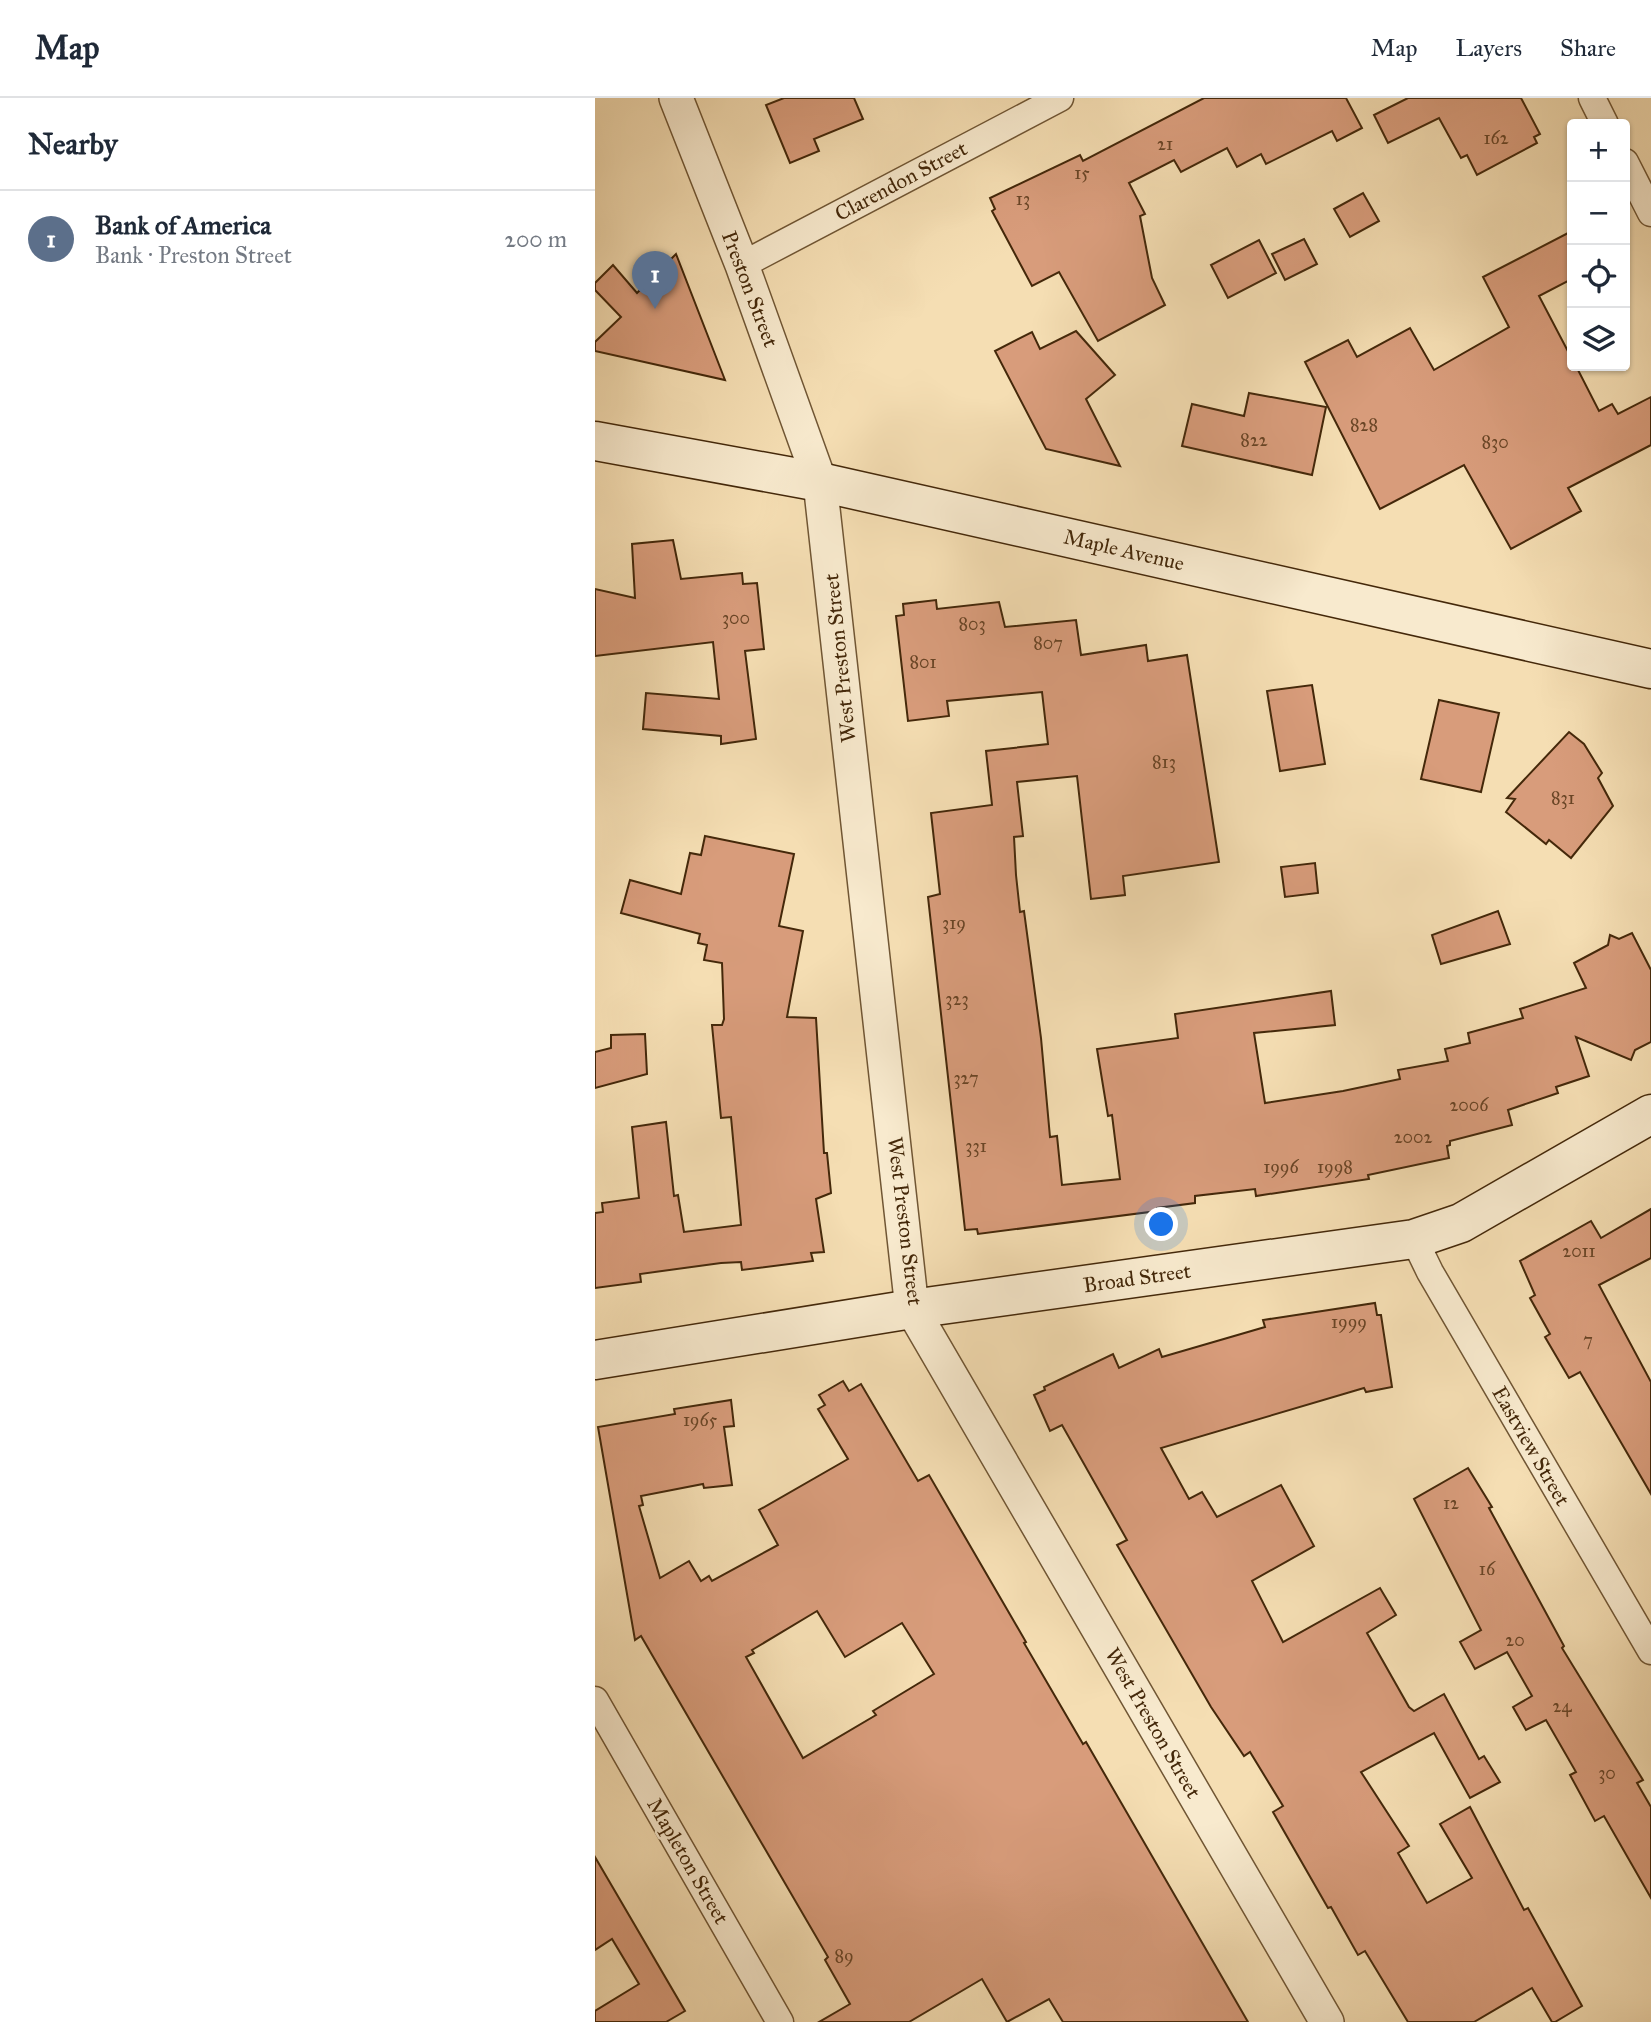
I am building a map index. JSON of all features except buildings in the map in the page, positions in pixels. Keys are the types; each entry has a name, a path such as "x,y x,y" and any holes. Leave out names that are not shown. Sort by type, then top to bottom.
{"main road":[{"name":"Maple Avenue","path":"595,441 820,482 1651,670"},
{"name":"Broad Street","path":"595,1360 912,1309 1413,1239 1461,1223 1651,1114"}],"street":[{"name":"Preston Street","path":"676,98 742,265 820,482"},
{"name":"Clarendon Street","path":"742,265 1059,98"},
{"path":"1592,98 1602,119"},
{"path":"1630,172 1651,213"},
{"name":"West Preston Street","path":"820,482 912,1309 1327,2022"},
{"name":"Eastview Street","path":"1413,1239 1651,1651"},
{"name":"Mapleton Street","path":"595,1700 780,2022"}],"place":[{"name":"Bank of America","path":"655,309"}]}
